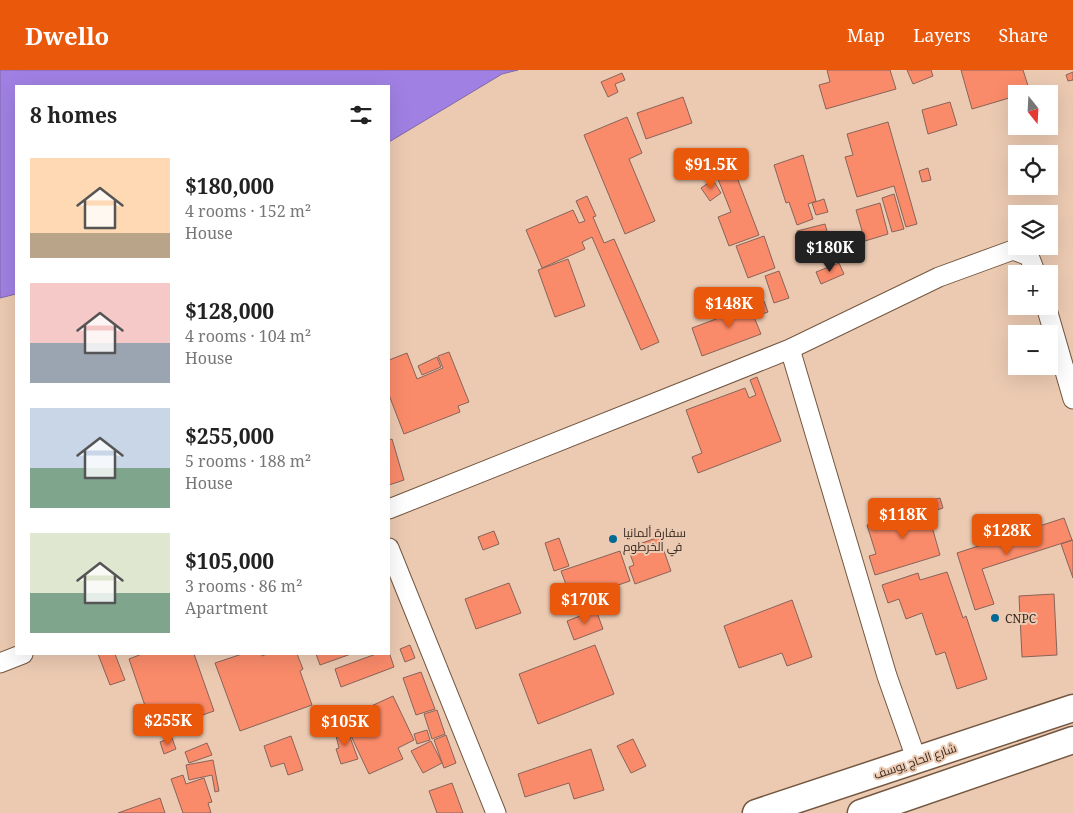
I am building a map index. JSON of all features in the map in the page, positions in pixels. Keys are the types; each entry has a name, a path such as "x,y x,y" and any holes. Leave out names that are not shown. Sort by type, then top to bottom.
{"main road":[{"name":"شارع الحاج يوسف","path":"756,813 1067,710"},
{"path":"861,813 1072,743"}],"street":[{"path":"390,508 790,349 940,276 1013,250 1029,256 1032,265"},
{"path":"1049,315 1069,370 1073,399"},
{"path":"790,349 888,676 917,761"},
{"path":"390,550 496,813"},
{"path":"0,663 20,655"},
{"path":"1067,710 1072,743"}],"shaded area":[{"path":"0,70 518,70 502,74 390,141 390,85 15,85 15,294 0,298"}],"building":[{"path":"827,70 890,70 896,89 826,109 819,85 830,82"},
{"path":"907,70 931,70 933,76 913,84"},
{"path":"961,70 1023,70 1028,85 1008,85 1008,98 972,109"},
{"path":"1073,72 1073,80 1068,81 1066,75"},
{"path":"622,73 625,80 615,84 618,92 608,97 601,82"},
{"path":"683,97 692,123 646,139 637,113"},
{"path":"950,102 957,125 928,134 922,110"},
{"path":"627,117 642,153 629,159 655,221 625,234 584,135"},
{"path":"888,122 917,224 906,227 894,186 857,197 845,157 853,155 847,134"},
{"path":"803,155 816,201 808,204 813,219 797,225 789,202 786,203 774,165"},
{"path":"733,167 759,235 729,246 718,217 731,212 716,174"},
{"path":"928,168 931,180 922,182 919,171"},
{"path":"713,180 721,193 710,201 701,188"},
{"path":"894,194 904,229 892,232 882,198"},
{"path":"587,196 596,216 593,217 604,243 614,239 659,342 641,350 592,237 582,242 585,249 542,268 526,230 573,210 579,223 585,221 576,201"},
{"path":"824,199 828,212 816,215 812,203"},
{"path":"880,203 888,234 865,241 856,210"},
{"path":"825,224 831,245 804,253 797,231"},
{"path":"764,236 775,268 748,278 736,246"},
{"path":"568,259 585,306 555,317 538,270"},
{"path":"839,263 844,274 821,284 816,272"},
{"path":"779,271 789,298 774,303 765,276"},
{"path":"764,301 768,312 754,317 761,334 702,356 692,328"},
{"path":"449,352 469,402 458,406 460,412 404,434 390,398 390,360 407,353 417,379 443,368 438,356"},
{"path":"437,357 441,367 422,375 418,366"},
{"path":"757,377 781,441 698,473 692,457 702,453 686,410 745,388 749,398 756,395 750,380"},
{"path":"392,439 404,480 390,485 390,440"},
{"path":"940,498 943,508 934,511 931,500"},
{"path":"925,502 940,555 875,575 869,556 876,554 867,525 912,512 910,506"},
{"path":"1064,518 1072,540 982,569 994,604 975,610 957,553"},
{"path":"494,531 499,544 483,550 478,537"},
{"path":"659,537 671,571 635,584 629,567 634,565 628,548"},
{"path":"559,538 569,566 554,571 545,543"},
{"path":"1073,540 1073,578 1061,544"},
{"path":"620,551 630,581 572,601 561,571"},
{"path":"947,572 963,618 966,616 987,679 957,689 945,652 936,655 922,613 906,619 899,599 888,603 882,585 918,573 920,580"},
{"path":"509,583 521,613 476,629 465,599"},
{"path":"1054,594 1057,655 1022,657 1019,596"},
{"path":"792,600 812,657 787,666 782,653 739,668 724,626"},
{"path":"596,610 603,629 574,640 567,621"},
{"path":"410,645 415,658 405,662 400,649"},
{"path":"595,645 614,694 538,724 519,674"},
{"path":"98,655 115,655 125,680 110,685"},
{"path":"139,655 194,655 214,711 154,732 129,659"},
{"path":"239,655 297,655 303,669 300,671 312,705 240,731 215,663"},
{"path":"316,655 348,655 320,665"},
{"path":"373,655 390,655 394,667 341,687 335,669"},
{"path":"421,672 435,709 416,715 403,678"},
{"path":"393,696 414,740 398,748 403,759 369,774 343,719"},
{"path":"437,710 445,734 432,739 424,714"},
{"path":"347,729 358,759 341,764 336,749 339,748 335,732"},
{"path":"427,730 430,740 417,744 414,734"},
{"path":"446,735 456,763 444,768 434,740"},
{"path":"291,736 303,770 288,775 284,763 271,767 264,746"},
{"path":"172,738 176,749 164,754 160,742"},
{"path":"633,739 646,766 631,773 617,746"},
{"path":"431,741 442,763 423,773 411,751"},
{"path":"207,743 212,755 189,763 185,752"},
{"path":"591,749 604,790 574,799 569,783 525,797 518,774"},
{"path":"213,760 219,791 215,792 212,775 189,780 186,765"},
{"path":"183,775 186,784 204,778 212,802 208,803 211,813 183,813 171,779"},
{"path":"452,783 463,813 437,813 429,791"},
{"path":"160,798 165,813 118,813"}],"place":[{"name":"سفارة ألمانيا في الخرطوم","path":"613,539"},
{"name":"CNPC","path":"995,618"}]}
